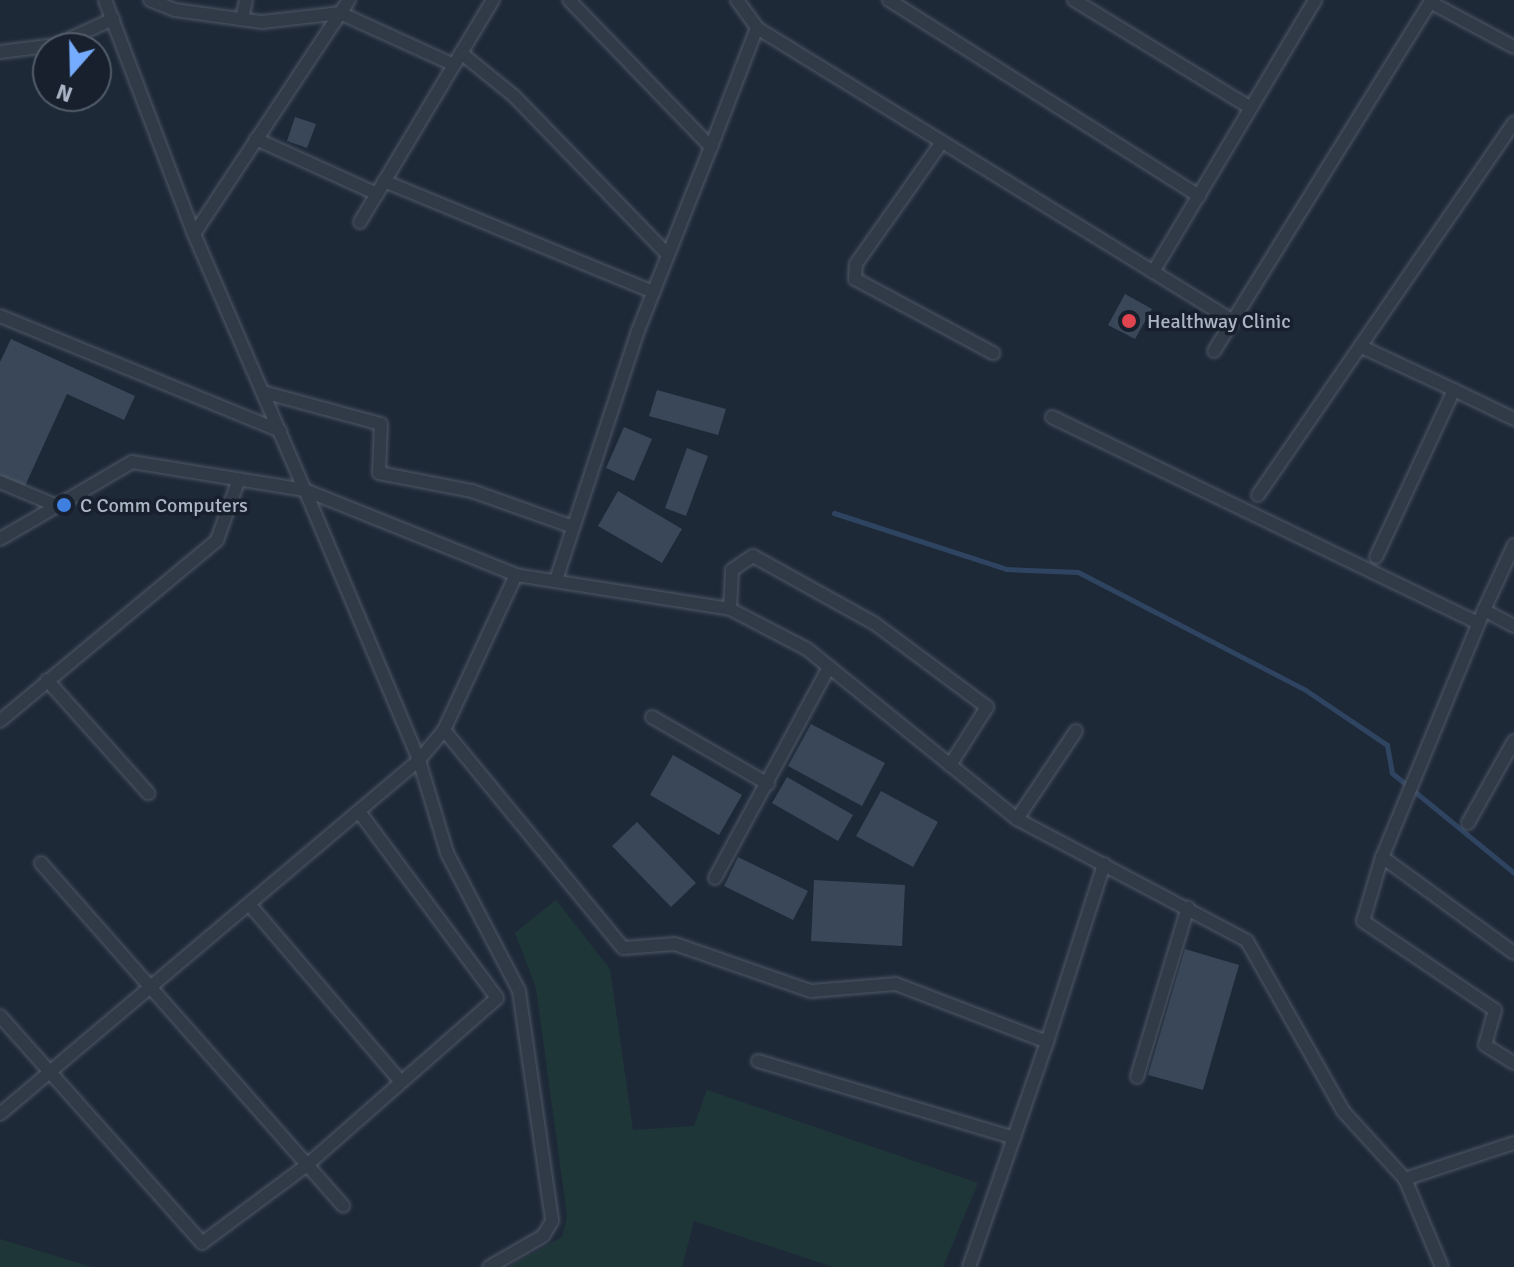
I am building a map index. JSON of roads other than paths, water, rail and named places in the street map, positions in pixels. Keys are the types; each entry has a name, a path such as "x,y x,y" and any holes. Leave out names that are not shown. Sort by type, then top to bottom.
{"street":[{"path":"105,0 194,234 419,760 447,853 519,991 552,1221 543,1236 489,1267"},
{"path":"150,0 242,19 340,13 454,65"},
{"path":"242,19 246,0"},
{"path":"194,234 349,0"},
{"path":"360,222 493,0"},
{"path":"569,0 711,147"},
{"path":"737,0 757,28 1233,321"},
{"path":"889,0 1199,196"},
{"path":"1074,0 1251,108"},
{"path":"1153,272 1315,0"},
{"path":"1214,351 1430,1 1514,47"},
{"path":"0,52 56,45 113,19"},
{"path":"557,577 653,292 757,28"},
{"path":"461,53 514,96 668,255"},
{"path":"1258,495 1364,348 1514,122"},
{"path":"256,139 377,194"},
{"path":"942,142 856,264 855,279 993,353"},
{"path":"384,181 653,292"},
{"path":"0,316 280,431"},
{"path":"1364,348 1514,419"},
{"path":"1376,557 1454,390"},
{"path":"263,392 381,424 379,473 472,491 573,527"},
{"path":"1052,417 1478,623"},
{"path":"0,539 132,462 305,490 516,575 557,577 730,609 829,667 1017,819 1247,941 1343,1111 1405,1179 1442,1267"},
{"path":"0,721 217,540 239,479"},
{"path":"0,482 57,506"},
{"path":"1513,551 1478,623 1382,857 1363,921 1495,1010 1485,1045 1514,1063"},
{"path":"730,609 732,570 753,556 874,623 987,707 950,765"},
{"path":"0,1114 149,986 360,813 419,760 444,730 516,575"},
{"path":"1484,610 1514,626"},
{"path":"715,878 829,667"},
{"path":"47,680 148,793"},
{"path":"652,717 768,784"},
{"path":"444,730 623,948 675,944 811,991 896,984 1047,1042"},
{"path":"1017,819 1076,731"},
{"path":"1468,823 1514,741"},
{"path":"0,1016 202,1243 307,1165 497,998 360,813"},
{"path":"1382,857 1514,953"},
{"path":"41,863 343,1206"},
{"path":"969,1267 1047,1042 1104,864"},
{"path":"249,904 401,1082"},
{"path":"1137,1077 1188,907"},
{"path":"758,1061 1014,1138"},
{"path":"1405,1179 1514,1143"}],"waterway":[{"path":"834,513 1006,569 1078,572 1304,689 1387,745 1392,773 1514,873"}],"place":[{"name":"Healthway Clinic","path":"1129,321"},
{"name":"C Comm Computers","path":"64,505"}]}
